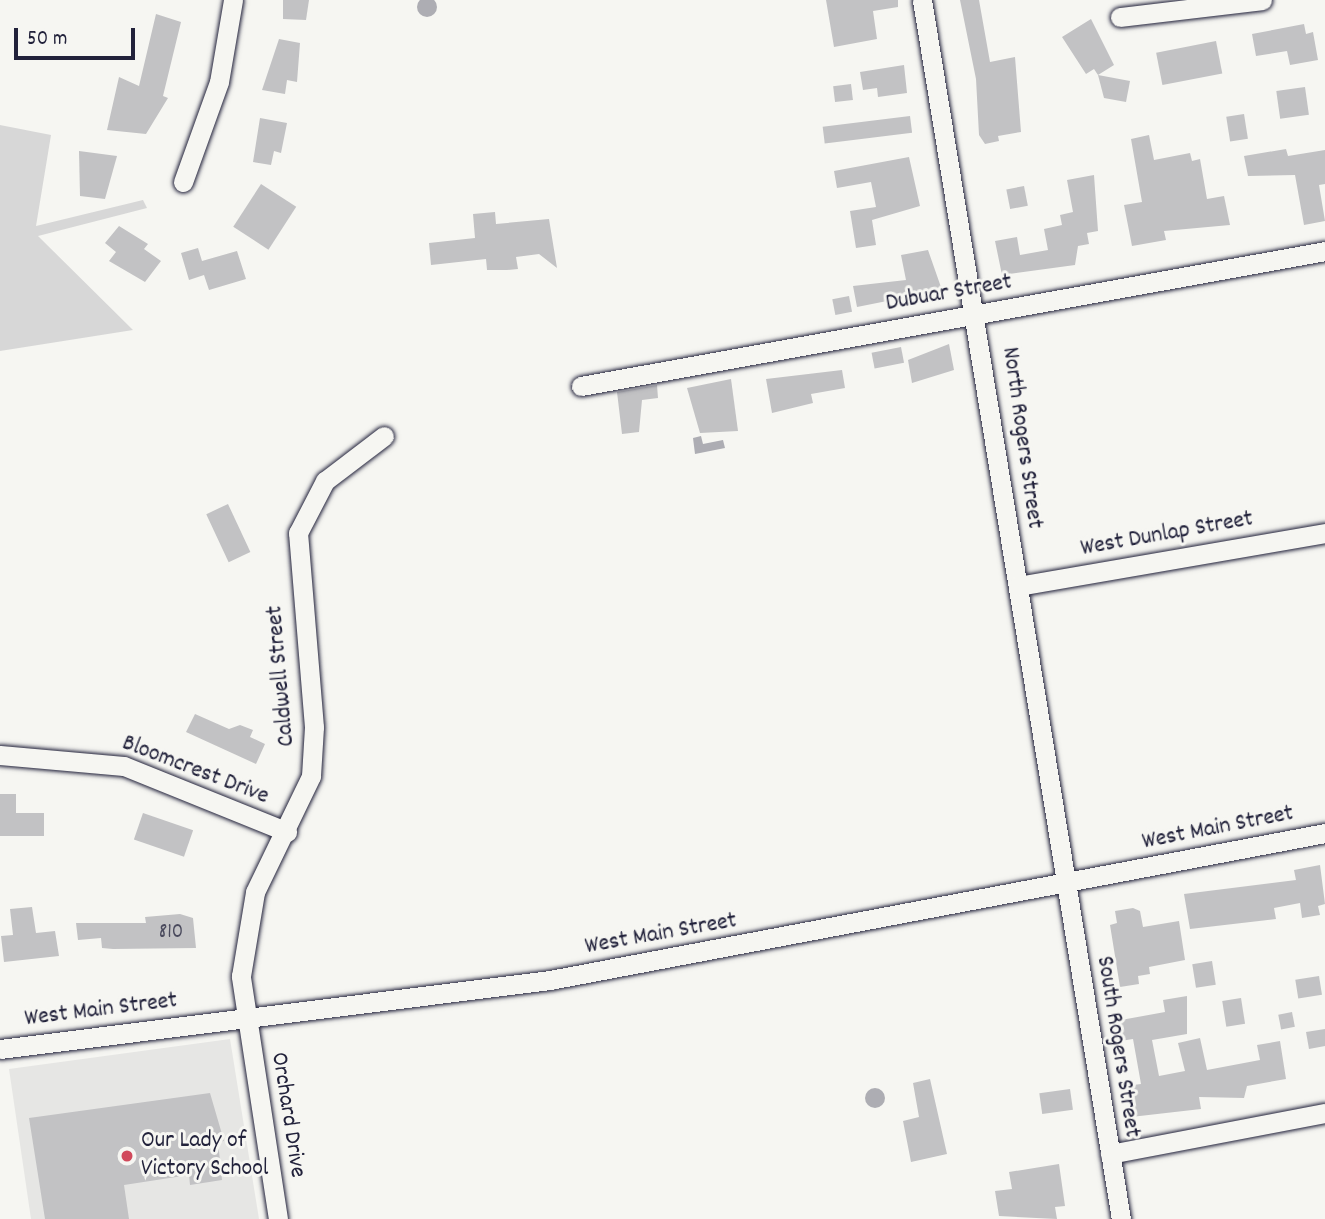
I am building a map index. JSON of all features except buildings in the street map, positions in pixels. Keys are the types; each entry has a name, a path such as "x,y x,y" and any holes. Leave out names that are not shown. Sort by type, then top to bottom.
{"street":[{"path":"183,182 219,82 233,0"},
{"name":"North Rogers Street","path":"922,0 978,314 1065,884"},
{"path":"1120,17 1262,0"},
{"name":"Dubuar Street","path":"581,386 1325,251"},
{"name":"Caldwell Street","path":"247,1018 241,976 250,910 305,797 314,742 298,533 326,481 384,436"},
{"name":"West Dunlap Street","path":"1018,586 1325,533"},
{"name":"Bloomcrest Drive","path":"0,755 124,766 287,832"},
{"name":"West Main Street","path":"0,1049 550,980 1325,833"},
{"name":"South Rogers Street","path":"1065,884 1121,1219"},
{"name":"Orchard Drive","path":"247,1018 278,1219"},
{"path":"1110,1154 1325,1113"}],"shaded area":[{"path":"427,-3 434,0 437,7 434,14 427,17 420,14 417,7 420,0"},
{"path":"0,125 51,135 36,226 143,200 147,208 38,236 133,330 0,351"},
{"path":"701,436 703,444 723,440 725,448 695,454 693,438"},
{"path":"230,1039 259,1219 31,1219 9,1069"},
{"path":"875,1088 882,1091 885,1098 882,1105 875,1108 868,1105 865,1098 868,1091"}],"place":[{"name":"Our Lady of Victory School","path":"127,1156"}]}
